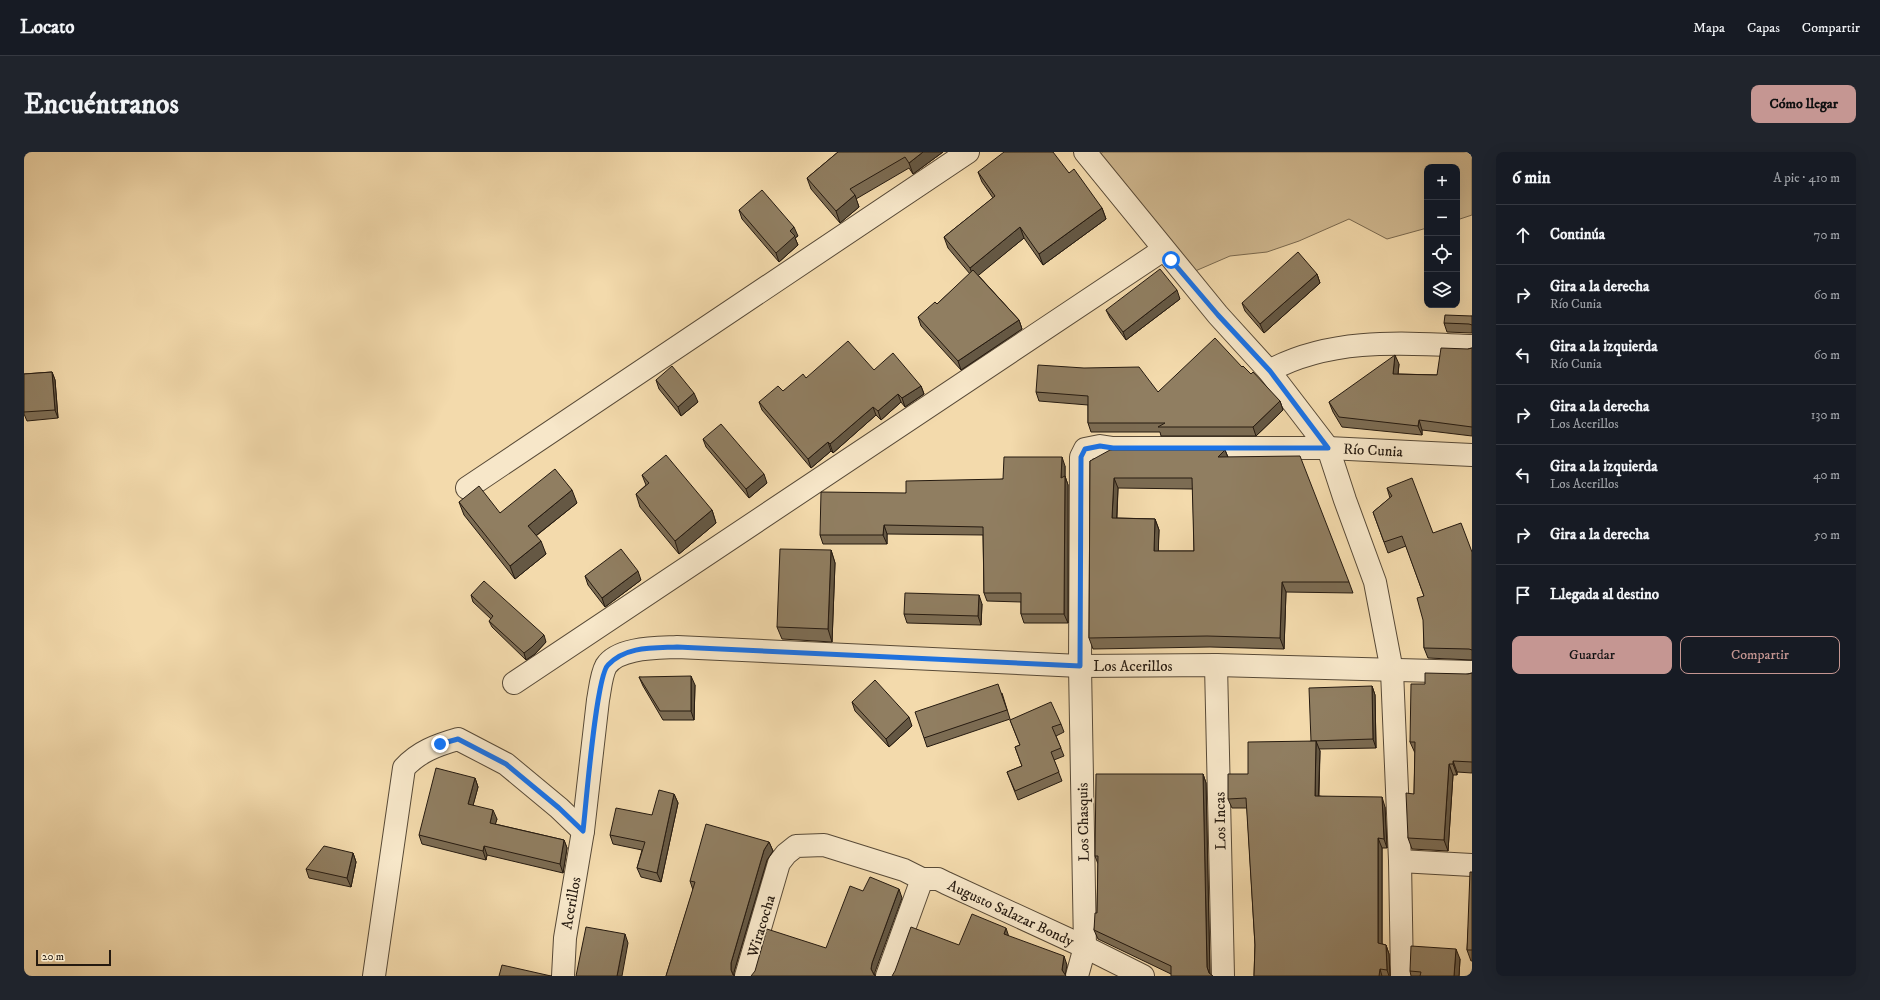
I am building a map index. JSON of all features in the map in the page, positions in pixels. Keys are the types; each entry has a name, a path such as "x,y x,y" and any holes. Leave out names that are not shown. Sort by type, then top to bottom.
{"street":[{"path":"467,488 968,152"},
{"path":"1085,152 1130,206 1163,250 1218,315 1270,371 1328,448 1375,582 1392,670 1400,861 1402,976"},
{"path":"514,683 1163,250"},
{"path":"1270,371 1287,362 1319,352 1355,346 1412,343 1472,346"},
{"name":"Río Cunia","path":"1080,666 1081,457 1085,449 1100,446 1113,448 1328,448 1472,455"},
{"name":"Los Acerillos","path":"583,831 598,700 606,666 620,656 640,649 677,647 1080,666 1216,665 1472,672"},
{"name":"Los Incas","path":"1216,665 1223,976"},
{"name":"Los Chasquis","path":"1077,976 1085,947 1080,666"},
{"path":"374,976 404,768 412,758 440,744 458,739 506,764 559,808 583,831"},
{"name":"Acerillos","path":"563,976 565,938 583,831"},
{"name":"Augusto Salazar Bondy","path":"777,876 779,863 786,854 796,846 809,844 824,845 904,870 922,879 946,882 1143,976"},
{"path":"1400,861 1472,865"},
{"name":"Wiracocha","path":"746,976 777,876"},
{"path":"887,976 922,879"}],"shaded area":[{"path":"1103,152 1472,152 1472,215 1460,219 1460,164 1424,164 1424,229 1387,239 1349,219 1299,241 1267,252 1230,256 1186,275 1089,160"}],"building":[{"path":"838,152 923,152 909,163 905,157 850,189 855,195 836,211 807,178"},
{"path":"1004,152 1053,152 1069,173 1074,169 1102,208 1039,254 1020,227 970,268 944,237 995,196 978,172"},
{"path":"762,190 794,227 790,231 795,236 776,253 739,210"},
{"path":"1298,252 1317,274 1260,324 1242,303"},
{"path":"1160,269 1177,290 1123,332 1106,310"},
{"path":"973,270 1019,320 958,361 918,317 935,302 937,304"},
{"path":"1445,315 1472,316 1472,325 1444,323"},
{"path":"1215,338 1242,367 1243,366 1251,374 1253,372 1280,401 1253,427 1158,427 1165,423 1088,423 1088,396 1036,392 1038,365 1084,368 1139,367 1158,392"},
{"path":"848,341 874,370 893,353 921,386 902,398 898,394 878,411 873,407 830,444 828,442 808,459 759,402 778,386 783,391 803,374 806,378"},
{"path":"1441,348 1472,348 1472,427 1419,420 1418,426 1339,417 1329,402 1395,355 1393,374 1437,375"},
{"path":"672,366 694,393 678,407 656,380"},
{"path":"52,372 55,410 24,412 24,374"},
{"path":"721,424 764,474 746,489 703,439"},
{"path":"1110,450 1225,450 1218,457 1300,456 1349,582 1282,582 1280,638 1207,636 1089,638 1090,461","holes":["1114,478 1192,478 1194,551 1154,551 1155,519 1112,518"]},
{"path":"666,455 712,510 675,541 636,494 649,483 642,475"},
{"path":"1004,457 1062,457 1061,478 1065,476 1064,614 1021,614 1021,593 984,593 983,527 884,525 883,535 820,535 821,492 906,493 906,481 1003,479"},
{"path":"555,469 572,490 528,526 541,541 510,566 459,502 479,486 500,513"},
{"path":"1412,478 1433,533 1461,523 1472,552 1472,650 1424,648 1423,620 1417,598 1424,596 1402,536 1384,542 1373,512 1392,496 1387,488"},
{"path":"621,549 638,571 602,598 585,576"},
{"path":"780,549 831,550 828,629 777,627"},
{"path":"484,581 544,635 524,653 489,621 493,616 471,595"},
{"path":"905,593 979,595 978,616 904,614"},
{"path":"1425,673 1472,673 1472,762 1453,761 1453,764 1449,764 1444,840 1408,838 1406,793 1414,794 1415,742 1410,742 1411,684 1425,684"},
{"path":"691,676 691,711 660,711 639,677"},
{"path":"875,680 909,717 886,739 852,702"},
{"path":"998,684 1007,710 924,738 915,712"},
{"path":"1372,686 1373,739 1311,741 1309,688"},
{"path":"1051,702 1061,724 1052,727 1061,748 1051,752 1059,772 1015,791 1007,772 1022,766 1015,747 1020,745 1010,720"},
{"path":"1316,741 1315,796 1382,797 1384,839 1378,838 1378,943 1386,945 1387,970 1380,969 1379,976 1254,976 1255,945 1246,798 1228,799 1228,774 1248,774 1248,742"},
{"path":"436,768 475,778 468,804 493,810 490,823 564,840 560,864 484,846 483,851 419,835"},
{"path":"1096,774 1203,774 1207,967 1209,973 1213,976 1171,976 1171,966 1094,930 1095,913 1097,913 1098,856 1095,856"},
{"path":"659,790 674,794 657,873 637,868 645,842 610,835 616,808 652,815"},
{"path":"706,824 769,842 764,850 731,963 731,970 735,976 666,976 695,882 690,881"},
{"path":"324,846 353,853 347,878 306,869"},
{"path":"1470,872 1472,872 1472,950 1467,950"},
{"path":"870,877 899,889 872,963 871,969 876,976 751,976 755,971 767,929 826,948 850,886 863,891"},
{"path":"972,914 1006,928 1004,934 1064,956 1062,970 1066,976 892,976 911,927 959,945"},
{"path":"586,927 625,934 617,976 576,976"},
{"path":"1411,946 1456,949 1454,976 1420,976 1421,972 1410,971"},
{"path":"502,965 551,976 499,976"}],"route":[{"path":"440,744 458,739 506,764 559,808 583,831 598,700 606,666 620,656 640,649 677,647 1080,666 1081,457 1085,449 1100,446 1113,448 1328,448 1270,371 1218,315 1171,260"}]}
